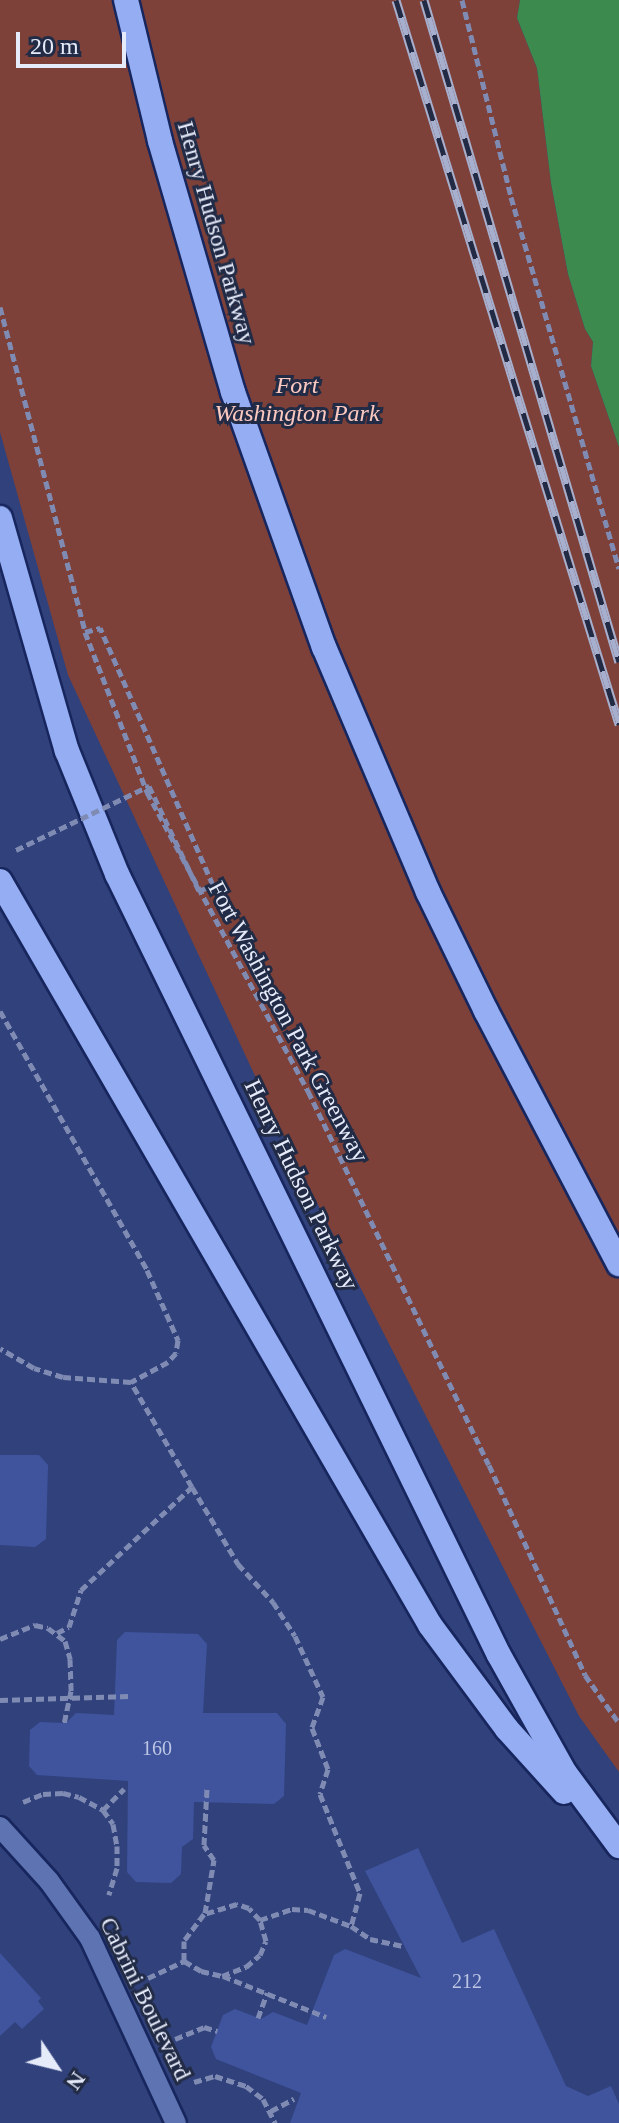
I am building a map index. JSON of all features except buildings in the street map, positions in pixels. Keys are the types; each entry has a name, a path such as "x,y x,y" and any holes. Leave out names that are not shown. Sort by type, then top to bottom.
{"highway":[{"name":"Henry Hudson Parkway","path":"126,0 163,155 216,337 277,521 324,647 434,905 619,1264"},
{"name":"Henry Hudson Parkway","path":"0,518 67,751 117,874 499,1655 565,1773 619,1849"},
{"path":"0,881 430,1625 507,1729 619,1849"}],"street":[{"name":"Cabrini Boulevard","path":"0,1827 60,1895 90,1938 176,2123"}],"path":[{"path":"462,0 511,197 619,569"},
{"name":"Fort Washington Park Greenway","path":"0,307 85,632 147,792 171,843 216,918 308,1091 489,1465 585,1675 619,1723"},
{"path":"16,850 149,786 199,891 213,885 100,628 85,632"},
{"path":"0,1011 147,1270 178,1340 176,1353 158,1371 131,1382 63,1377 34,1368 0,1348"},
{"path":"131,1382 238,1564 273,1602 295,1636 323,1697 312,1728 328,1769 320,1794 360,1893 351,1926"},
{"path":"57,1633 69,1627 81,1590 192,1487"},
{"path":"0,1639 35,1625 57,1633 65,1641 70,1659 70,1695 64,1723"},
{"path":"0,1700 70,1695 129,1696"},
{"path":"184,1961 184,1941 204,1914 214,1860 204,1845 207,1788"},
{"path":"103,1810 124,1789"},
{"path":"23,1802 43,1794 63,1793 79,1797 103,1810 113,1824 117,1846 117,1868 109,1895"},
{"path":"204,1914 237,1904 249,1908 260,1920 266,1941 260,1955 246,1967 222,1976"},
{"path":"260,1920 292,1909 308,1910 351,1926 370,1939 404,1946"},
{"path":"184,1961 201,1971 222,1976 326,2017"},
{"path":"148,1978 184,1961"},
{"path":"258,2018 267,1993"},
{"path":"175,2039 204,2027 217,2031"},
{"path":"194,2082 215,2076 231,2078 263,2099 275,2123"},
{"path":"271,2111 294,2099"}],"green space":[{"name":"Fort Washington Park","path":"0,0 520,0 517,18 537,68 551,183 568,274 585,329 593,342 591,366 619,447 619,1772 579,1716 283,1136 68,675 0,432"}],"shaded area":[{"path":"520,0 619,0 619,447 591,366 593,342 585,329 568,274 551,183 537,68 517,18"}],"railway":[{"path":"396,0 619,724"},
{"path":"424,0 619,662"}]}
